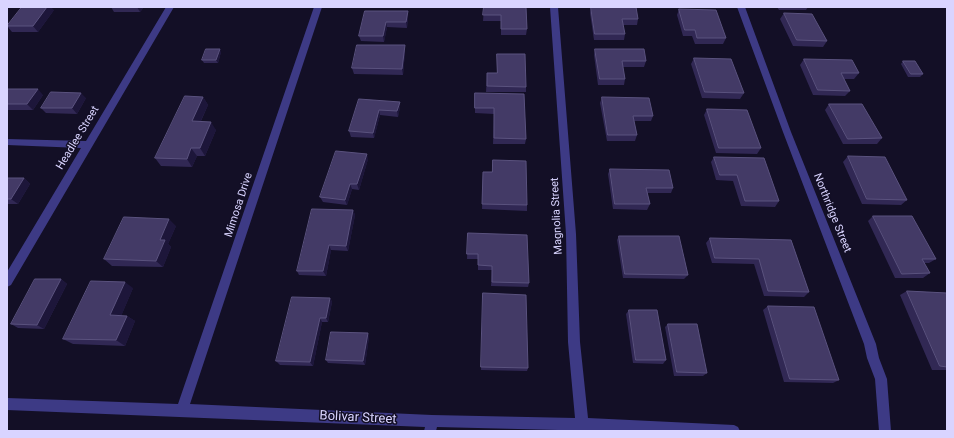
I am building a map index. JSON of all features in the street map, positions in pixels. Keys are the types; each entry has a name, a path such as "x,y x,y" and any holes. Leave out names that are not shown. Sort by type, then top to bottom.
{"street":[{"name":"Headlee Street","path":"7,282 170,7"},
{"name":"Mimosa Drive","path":"182,410 318,7"},
{"name":"Magnolia Street","path":"554,7 571,234 574,342 582,424"},
{"name":"Northridge Street","path":"741,7 787,132 870,344 873,358 881,379 885,431"},
{"path":"7,142 87,145"},
{"name":"Bolivar Street","path":"7,404 182,410 431,426 582,424 734,431"}],"building":[{"path":"22,7 47,7 33,26 7,26"},
{"path":"484,7 526,7 527,29 501,29 501,15 483,15"},
{"path":"591,7 636,7 638,19 622,19 625,34 595,34"},
{"path":"679,9 716,10 726,38 697,38 695,30 685,30"},
{"path":"365,11 408,11 406,22 386,22 383,36 359,36"},
{"path":"784,13 812,14 827,41 797,40"},
{"path":"357,45 405,45 402,69 352,68"},
{"path":"206,49 220,49 216,60 202,60"},
{"path":"595,49 644,49 646,61 622,61 625,79 600,79"},
{"path":"497,54 525,54 526,87 487,86 487,73 497,73"},
{"path":"694,58 731,59 744,93 705,92"},
{"path":"804,59 852,60 859,73 841,73 850,91 818,90"},
{"path":"903,61 915,61 923,74 911,74"},
{"path":"7,89 38,89 27,104 7,104"},
{"path":"51,92 81,93 72,108 41,108"},
{"path":"475,93 524,94 526,139 494,138 494,108 475,108"},
{"path":"185,96 203,97 192,121 211,122 200,148 191,148 187,159 155,158"},
{"path":"602,97 649,98 653,116 633,116 637,135 608,135"},
{"path":"359,99 400,102 397,111 379,110 373,133 349,131"},
{"path":"829,104 862,104 882,138 848,139"},
{"path":"707,109 747,110 761,148 719,148"},
{"path":"336,151 367,154 357,184 350,184 345,200 320,197"},
{"path":"848,156 885,157 907,200 867,199"},
{"path":"714,157 764,158 779,201 745,201 737,175 720,175"},
{"path":"493,160 526,161 527,205 482,204 483,172 492,172"},
{"path":"610,169 669,170 673,188 646,188 650,204 615,204"},
{"path":"7,178 24,178 11,199 7,199"},
{"path":"312,209 353,210 346,246 329,245 323,271 297,271"},
{"path":"873,216 912,216 936,259 922,259 930,273 902,274"},
{"path":"124,217 169,219 160,240 165,240 156,261 104,259"},
{"path":"468,233 527,235 529,283 492,282 492,266 478,265 478,254 467,254"},
{"path":"619,236 679,236 688,275 625,274"},
{"path":"710,238 791,240 809,292 768,291 759,259 715,258"},
{"path":"35,279 61,279 37,325 11,324"},
{"path":"91,281 125,282 110,315 127,316 116,340 63,339"},
{"path":"907,291 947,293 947,367 940,366"},
{"path":"483,293 526,295 528,368 481,367"},
{"path":"292,297 330,298 326,318 320,318 310,362 276,361"},
{"path":"768,306 814,307 839,380 790,379"},
{"path":"629,310 657,310 666,360 636,360"},
{"path":"668,324 697,324 707,373 677,372"},
{"path":"331,332 368,333 363,361 326,360"}]}
